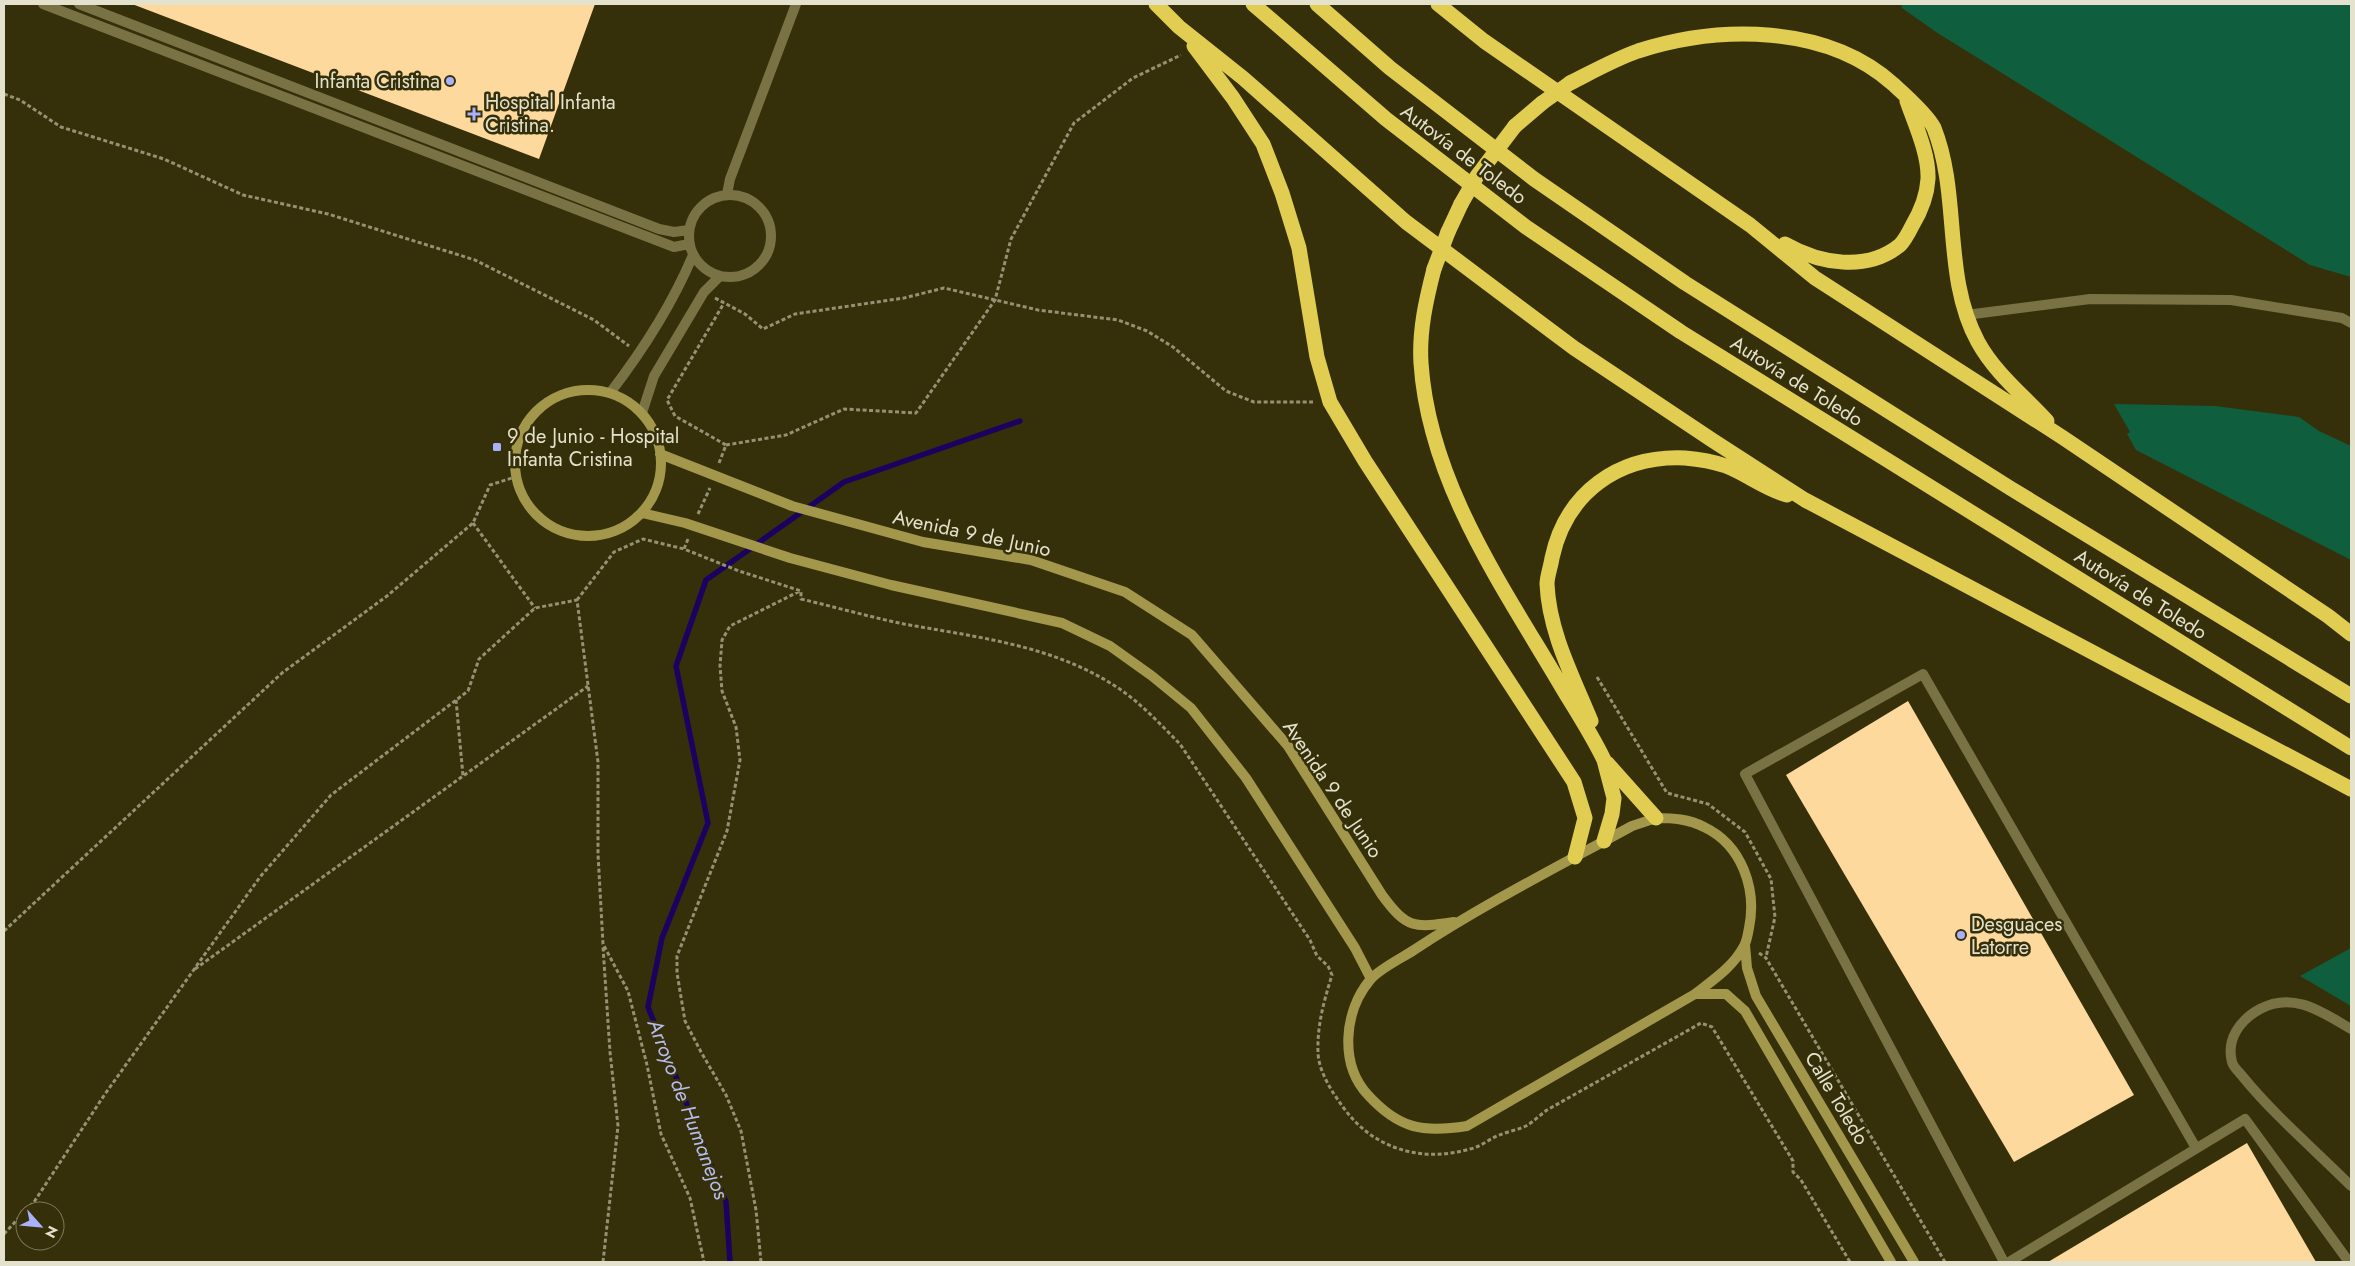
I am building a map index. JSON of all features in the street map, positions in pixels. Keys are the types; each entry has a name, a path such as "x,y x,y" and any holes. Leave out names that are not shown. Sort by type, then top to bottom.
{"highway":[{"path":"1156,4 1179,27 1242,78 1421,233 1574,348 1805,500 2351,789"},
{"name":"Autovía de Toledo","path":"1253,4 1386,120 1526,227 1681,332 2351,748"},
{"name":"Autovía de Toledo","path":"1317,4 1390,68 1534,179 1685,283 2010,488 2351,696"},
{"path":"1438,4 1484,41 1750,225 1815,278 2062,437 2328,616 2351,634"},
{"path":"1179,27 1233,98 1263,144 1282,193 1299,248 1317,357 1330,402 1365,461 1574,782 1585,818 1576,857"},
{"path":"1656,818 1601,754 1482,550 1450,484 1433,436 1425,400 1421,362 1422,330 1426,298 1434,269 1461,204 1489,158 1515,126 1570,83 1636,52 1664,44 1707,36 1761,35 1799,40 1831,49 1862,62 1885,76 1933,126 1944,164 1954,256 1966,315 1978,342 1995,367 2062,437"},
{"path":"1750,225 1804,255 1835,262 1876,260 1902,244 1922,210 1928,178 1921,140 1903,93"},
{"path":"1604,841 1612,814 1614,798 1592,724 1554,628 1547,583 1556,540 1574,505 1609,474 1645,460 1686,458 1726,466 1772,491 1805,500"}],"main road":[{"path":"590,389 610,392 628,401 642,413 657,439 661,472 655,492 642,513 623,528 602,535 578,536 556,530 537,517 523,499 515,477 516,447 523,428 535,411 551,399 570,391 590,389"},
{"name":"Avenida 9 de Junio","path":"660,454 792,506 924,542 1031,560 1124,592 1192,635 1288,746 1398,916 1421,927 1458,922"},
{"path":"642,513 693,527 764,551 891,585 1062,623 1110,646 1152,676 1191,708 1246,778 1355,948 1371,979"},
{"path":"1656,818 1681,818 1705,827 1726,842 1741,862 1750,886 1752,911 1745,945 1725,971 1695,994 1467,1126 1438,1130 1408,1125 1383,1111 1362,1089 1351,1062 1348,1033 1355,1004 1371,979 1458,922 1604,841 1632,826 1656,818"},
{"name":"Calle Toledo","path":"1745,945 1747,968 1756,996 1914,1262"},
{"name":"Calle Toledo","path":"1695,994 1726,994 1745,1012 1891,1262"}],"street":[{"path":"43,4 674,247 689,244"},
{"path":"80,4 659,229 674,232 689,230"},
{"path":"727,194 730,179 796,4"},
{"path":"727,194 740,195 757,205 768,220 772,233 770,246 765,258 756,268 745,274 733,277 720,276 700,264 693,255 689,244 689,230 693,216 702,205 714,197 727,194"},
{"path":"610,392 640,354 684,277 693,255"},
{"path":"642,413 654,376 704,292 720,276"},
{"path":"1966,315 2090,299 2231,300 2342,318 2351,323"},
{"path":"2004,1262 1745,774 1924,674 2196,1148"},
{"path":"2351,1029 2316,1008 2284,1001 2266,1006 2248,1015 2232,1037 2232,1063 2256,1093 2351,1186"},
{"path":"2009,1262 2245,1119 2349,1262"}],"path":[{"path":"724,303 668,400 674,416 726,444 786,435 844,409 916,413 995,300 1010,240 1074,123 1133,78 1184,53"},
{"path":"4,94 20,100 61,127 164,159 242,195 328,214 475,260 594,320 640,354"},
{"path":"704,292 745,314 764,329 795,314 904,298 944,288 1038,310 1118,320 1147,330 1173,347 1226,390 1254,402 1330,402"},
{"path":"684,549 726,444"},
{"path":"4,931 282,673 387,596 474,523 490,485 515,477"},
{"path":"474,523 535,608"},
{"path":"35,1201 106,1094 260,876 331,795 468,691 479,659 535,608 577,600 614,552 643,539 684,549 739,571"},
{"path":"761,1262 756,1210 741,1131 726,1094 685,1021 677,973 678,956 727,830 740,760 736,727 722,691 720,666 722,640 730,626 801,591"},
{"path":"577,600 598,762 598,854 610,1052 618,1126 603,1262"},
{"path":"193,970 588,686"},
{"path":"456,700 463,776"},
{"path":"603,944 628,991 647,1065 661,1134 690,1198 704,1262"},
{"path":"1745,945 1766,958 1945,1262"},
{"path":"4,1234 15,1222"}],"green space":[{"path":"1901,4 2351,4 2351,277 2310,265 1936,32 1902,8"},
{"path":"2114,404 2215,406 2299,417 2319,431 2351,446 2351,560 2136,450 2127,434 2130,432"},
{"path":"2351,948 2351,1006 2300,976"}],"building":[{"name":"Infanta Cristina","path":"132,4 595,4 539,159"},
{"name":"Desguaces Latorre","path":"1908,701 2134,1095 2014,1162 1786,775"},
{"path":"2247,1143 2316,1262 2048,1262"}],"waterway":[{"name":"Arroyo de Humanejos","path":"730,1262 726,1202 648,1007 662,938 708,823 676,666 706,580 844,482 1020,421"}],"place":[{"name":"Infanta Cristina","path":"450,81"},
{"name":"Hospital Infanta Cristina.","path":"474,114"},
{"name":"9 de Junio - Hospital Infanta Cristina","path":"497,447"},
{"name":"Desguaces Latorre","path":"1961,935"}]}
